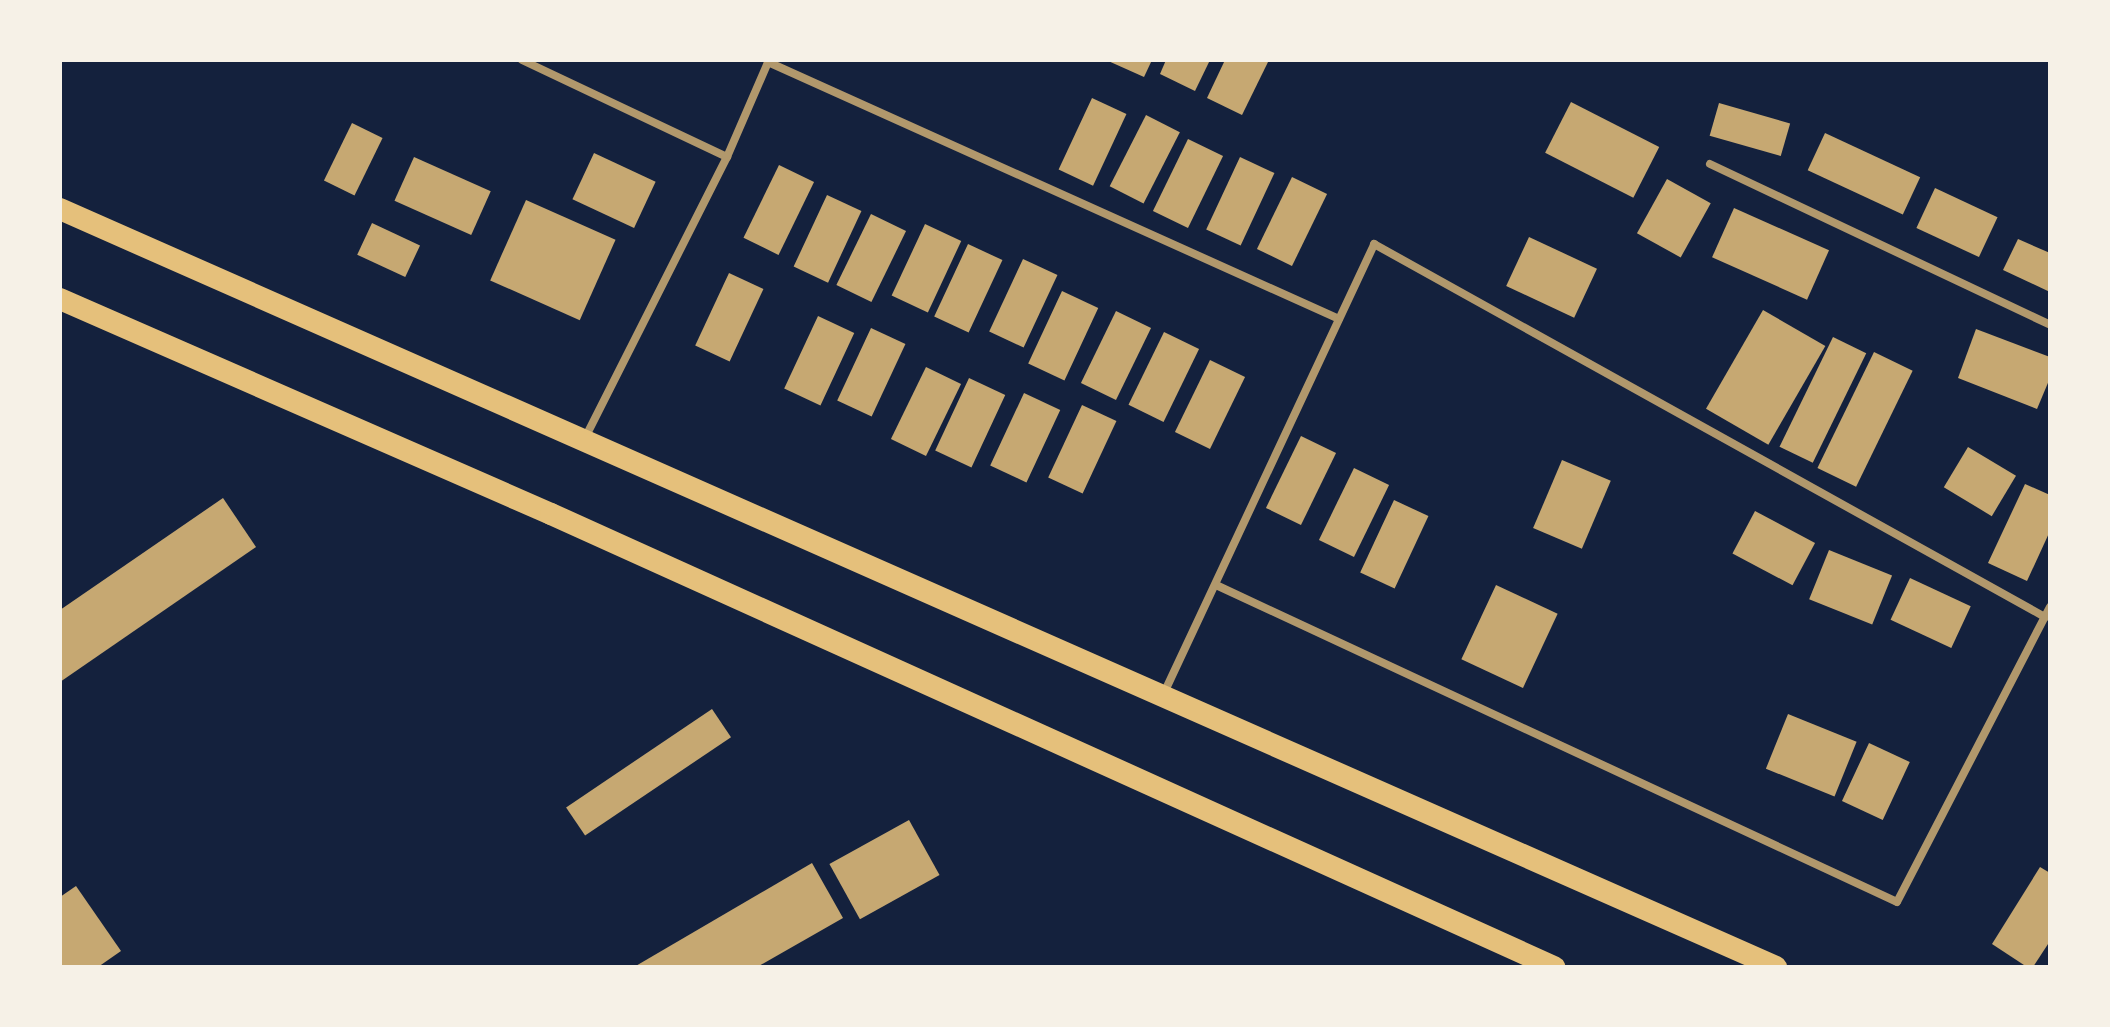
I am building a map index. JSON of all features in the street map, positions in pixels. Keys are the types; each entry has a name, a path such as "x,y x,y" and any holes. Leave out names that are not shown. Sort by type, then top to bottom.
{"highway":[{"path":"60,209 585,438 1161,700 1776,967"},
{"path":"60,299 551,514 1554,967"}],"street":[{"path":"522,60 727,157"},
{"path":"585,438 727,157 769,61 1339,319"},
{"path":"1710,164 2050,325"},
{"path":"1161,700 1374,244 2045,617"},
{"path":"1216,585 1897,902 2050,607"}],"building":[{"path":"1106,60 1152,60 1144,77"},
{"path":"1166,60 1210,60 1195,91 1160,74"},
{"path":"1225,60 1269,60 1242,115 1207,98"},
{"path":"1092,98 1126,114 1093,186 1059,170"},
{"path":"1571,102 1659,147 1633,198 1545,153"},
{"path":"1719,103 1790,123 1781,156 1710,136"},
{"path":"1146,115 1180,132 1144,204 1110,186"},
{"path":"352,123 383,138 355,195 324,181"},
{"path":"1825,133 1920,177 1903,215 1808,170"},
{"path":"1188,139 1223,156 1188,228 1153,211"},
{"path":"594,153 656,182 634,228 572,199"},
{"path":"414,157 491,191 471,235 394,201"},
{"path":"1240,157 1274,173 1241,246 1206,230"},
{"path":"779,165 814,182 779,255 743,238"},
{"path":"1292,177 1327,194 1292,266 1257,249"},
{"path":"1667,179 1711,203 1681,257 1637,233"},
{"path":"1935,188 1998,217 1979,257 1916,228"},
{"path":"827,195 861,211 828,283 794,267"},
{"path":"526,200 616,240 580,320 490,280"},
{"path":"1734,208 1829,250 1807,300 1712,257"},
{"path":"871,214 906,231 871,302 836,285"},
{"path":"372,223 420,245 405,277 357,255"},
{"path":"925,224 961,241 928,313 892,296"},
{"path":"1529,237 1597,269 1574,318 1506,286"},
{"path":"2018,239 2050,253 2050,292 2003,270"},
{"path":"968,244 1002,260 969,333 934,317"},
{"path":"1023,259 1057,275 1024,348 989,332"},
{"path":"729,273 763,289 730,362 695,346"},
{"path":"1062,291 1098,308 1064,380 1028,364"},
{"path":"1763,310 1825,346 1768,445 1706,409"},
{"path":"1116,311 1151,328 1116,400 1081,383"},
{"path":"818,316 854,333 820,405 784,389"},
{"path":"871,328 905,344 872,417 837,401"},
{"path":"1976,329 2050,357 2050,378 2037,409 1958,378"},
{"path":"1164,332 1199,349 1164,422 1128,405"},
{"path":"1833,337 1866,353 1813,463 1780,447"},
{"path":"1874,352 1913,371 1856,487 1817,468"},
{"path":"1210,360 1245,377 1210,449 1175,432"},
{"path":"926,367 961,384 926,456 891,439"},
{"path":"969,378 1005,395 971,467 935,451"},
{"path":"1024,393 1060,410 1026,482 990,466"},
{"path":"1082,405 1116,421 1083,494 1048,478"},
{"path":"1301,436 1336,453 1301,525 1266,508"},
{"path":"1968,447 2016,476 1992,516 1944,487"},
{"path":"1562,460 1611,481 1582,549 1533,528"},
{"path":"1354,468 1389,485 1354,557 1319,540"},
{"path":"2025,484 2050,495 2050,531 2027,581 1988,563"},
{"path":"223,498 256,547 60,682 60,610"},
{"path":"1394,500 1428,516 1395,589 1360,573"},
{"path":"1755,511 1815,543 1793,585 1732,553"},
{"path":"1829,550 1892,575 1872,625 1809,599"},
{"path":"1910,578 1971,606 1951,648 1891,620"},
{"path":"1496,585 1558,614 1523,688 1461,659"},
{"path":"712,709 731,737 585,836 566,807"},
{"path":"1788,714 1857,742 1835,796 1766,769"},
{"path":"1869,743 1910,762 1883,820 1842,801"},
{"path":"909,820 940,875 860,919 829,864"},
{"path":"812,863 843,918 757,967 634,967"},
{"path":"2040,867 2050,873 2050,941 2033,967 2027,967 1992,944"},
{"path":"76,886 121,951 98,967 60,967 60,897"}]}
